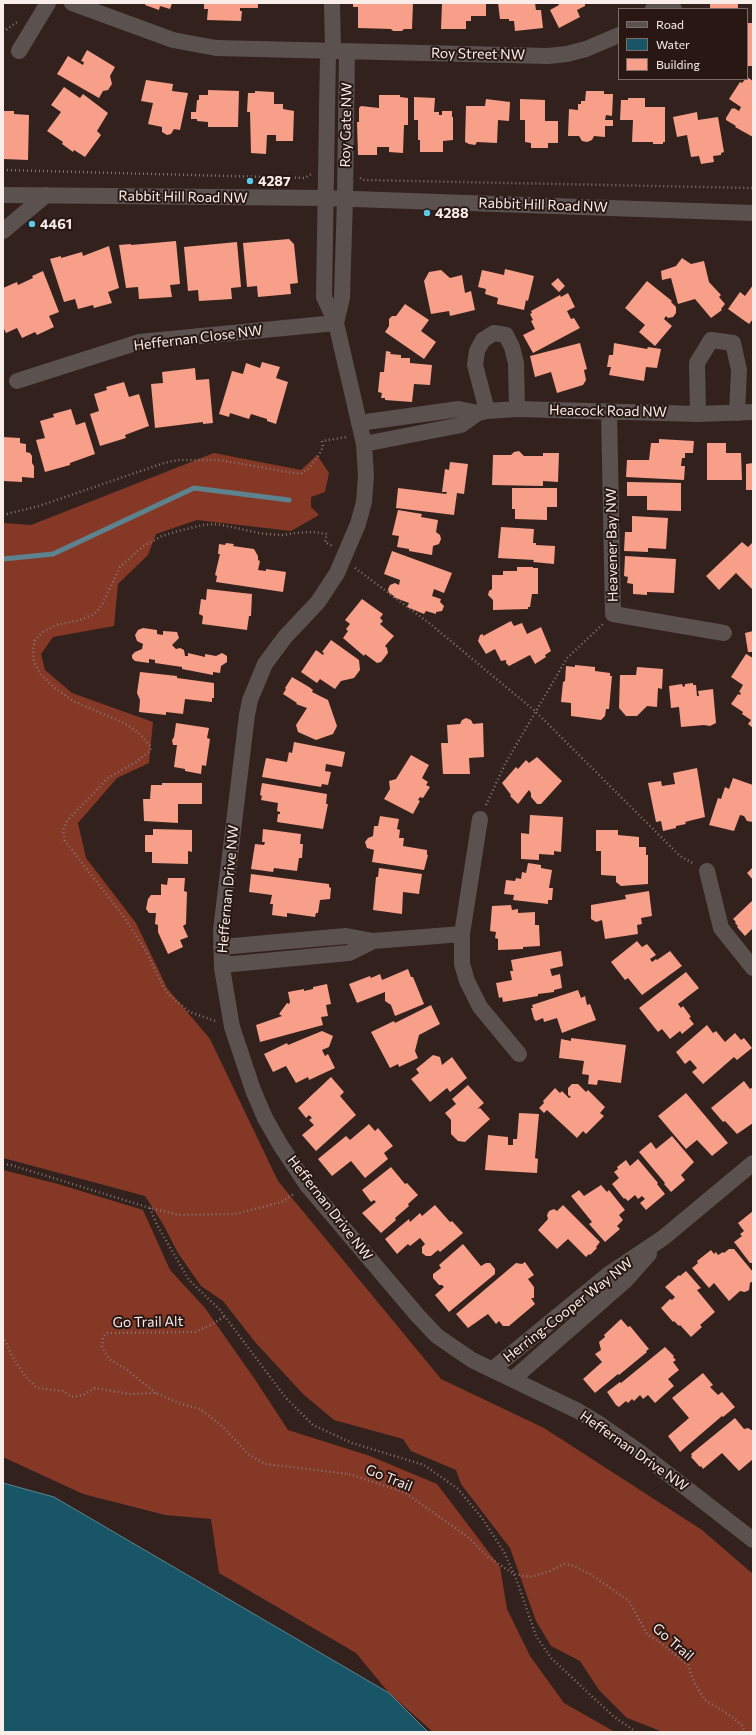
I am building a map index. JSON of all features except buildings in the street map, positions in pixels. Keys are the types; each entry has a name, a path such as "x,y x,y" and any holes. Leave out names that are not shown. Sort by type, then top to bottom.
{"street":[{"path":"19,51 48,3"},
{"name":"Roy Street NW","path":"72,3 166,37 216,48 548,56 567,54 586,49 606,42 618,36"},
{"path":"332,3 336,51"},
{"name":"Roy Gate NW","path":"326,198 326,175 336,51"},
{"name":"Roy Gate NW","path":"336,51 345,176 345,198"},
{"name":"Rabbit Hill Road NW","path":"3,194 345,198 753,213"},
{"path":"3,231 46,195"},
{"name":"Heffernan Drive NW","path":"326,198 324,297 336,323 362,434 366,476 364,502 358,524 344,560 329,587 318,602 285,637 265,664 250,700 223,909 221,946 222,966 232,1027 253,1090 265,1118 307,1185 418,1316 437,1336 472,1360 578,1411 620,1438 753,1540"},
{"name":"Heffernan Drive NW","path":"336,323 342,298 345,198"},
{"name":"Heffernan Close NW","path":"17,381 139,342 336,323"},
{"path":"362,434 461,425 483,412 475,365 477,351 482,340 494,333 506,335 512,347 516,363 517,409"},
{"path":"698,414 697,363 711,340 733,343 739,370 737,413"},
{"name":"Heacock Road NW","path":"362,434 459,409 483,412 517,409 698,414 753,412"},
{"name":"Heavener Bay NW","path":"609,411 613,614 724,633"},
{"path":"480,819 462,934 462,964 473,995 480,1007 519,1054"},
{"path":"706,871 721,928 753,968"},
{"path":"221,946 346,936 373,942 462,934"},
{"path":"222,966 349,953 373,942"},
{"name":"Herring-Cooper Way NW","path":"493,1369 609,1274 663,1238 753,1163"},
{"name":"Herring-Cooper Way NW","path":"513,1379 626,1280 663,1238"}],"path":[{"path":"3,170 305,178 312,174 326,175"},
{"path":"345,176 358,176 363,180 753,188"},
{"path":"3,515 39,506 164,463 178,460 219,460 300,474 308,469 317,458 323,446 322,441 362,434"},
{"path":"232,1027 190,1012 178,1004 170,996 164,988 146,951 127,922 65,841 63,831 67,822 79,807 108,778 136,762 150,751 151,747 139,733 124,723 73,701 55,688 41,675 34,662 33,649 35,640 43,632 56,625 80,620 94,614 102,605 120,567 142,547 162,536 203,525 217,524 264,534 283,536 295,533 313,532 327,534 325,542 334,547 331,551 429,624 535,711 680,856 706,871"},
{"path":"480,819 505,764 535,711 568,658 613,614"},
{"path":"3,1164 11,1165 150,1208 179,1215 235,1214 282,1202 307,1185"},
{"path":"150,1208 157,1225 189,1280 225,1316 286,1398 313,1425 352,1443 424,1465 458,1489 482,1518 501,1546 514,1574 536,1636 551,1658 613,1716 636,1732"},
{"name":"Go Trail Alt","path":"156,1393 127,1370 109,1359 102,1347 103,1337 106,1333 195,1332 212,1325 225,1316"},
{"name":"Go Trail","path":"3,1336 12,1356 25,1376 37,1388 62,1391 71,1397 84,1395 95,1388 130,1394 156,1393 181,1404 200,1409 222,1426 248,1454 265,1464 349,1474 404,1492 468,1537 488,1557 514,1574 530,1577 550,1572 564,1564 574,1566 590,1574 614,1589 629,1601 647,1634 688,1665 694,1682 705,1700 741,1724 745,1732"}],"shaded area":[{"path":"214,453 301,470 317,455 329,473 325,492 311,497 311,507 319,515 291,531 197,520 156,534 148,555 118,584 114,626 53,637 41,654 45,670 72,693 153,722 149,763 117,778 78,823 86,858 136,923 167,988 210,1039 278,1181 441,1379 544,1428 702,1530 753,1574 753,1732 663,1732 627,1718 599,1690 580,1661 551,1646 536,1621 510,1548 461,1484 456,1470 411,1451 403,1439 334,1420 303,1394 255,1342 223,1301 201,1286 178,1253 163,1224 145,1196 3,1158 3,523 31,525"},
{"path":"3,1170 58,1184 143,1210 170,1270 205,1308 288,1430 370,1456 437,1484 500,1567 507,1609 530,1656 564,1703 615,1732 433,1732 389,1693 356,1653 219,1573 211,1519 165,1515 83,1494 3,1457"}],"water":[{"path":"3,1483 54,1497 389,1693 428,1732 3,1732"}],"waterway":[{"path":"3,559 53,554 194,488 289,500"}],"place":[{"name":"4287","path":"250,181"},
{"name":"4288","path":"427,213"},
{"name":"4461","path":"32,224"}]}
